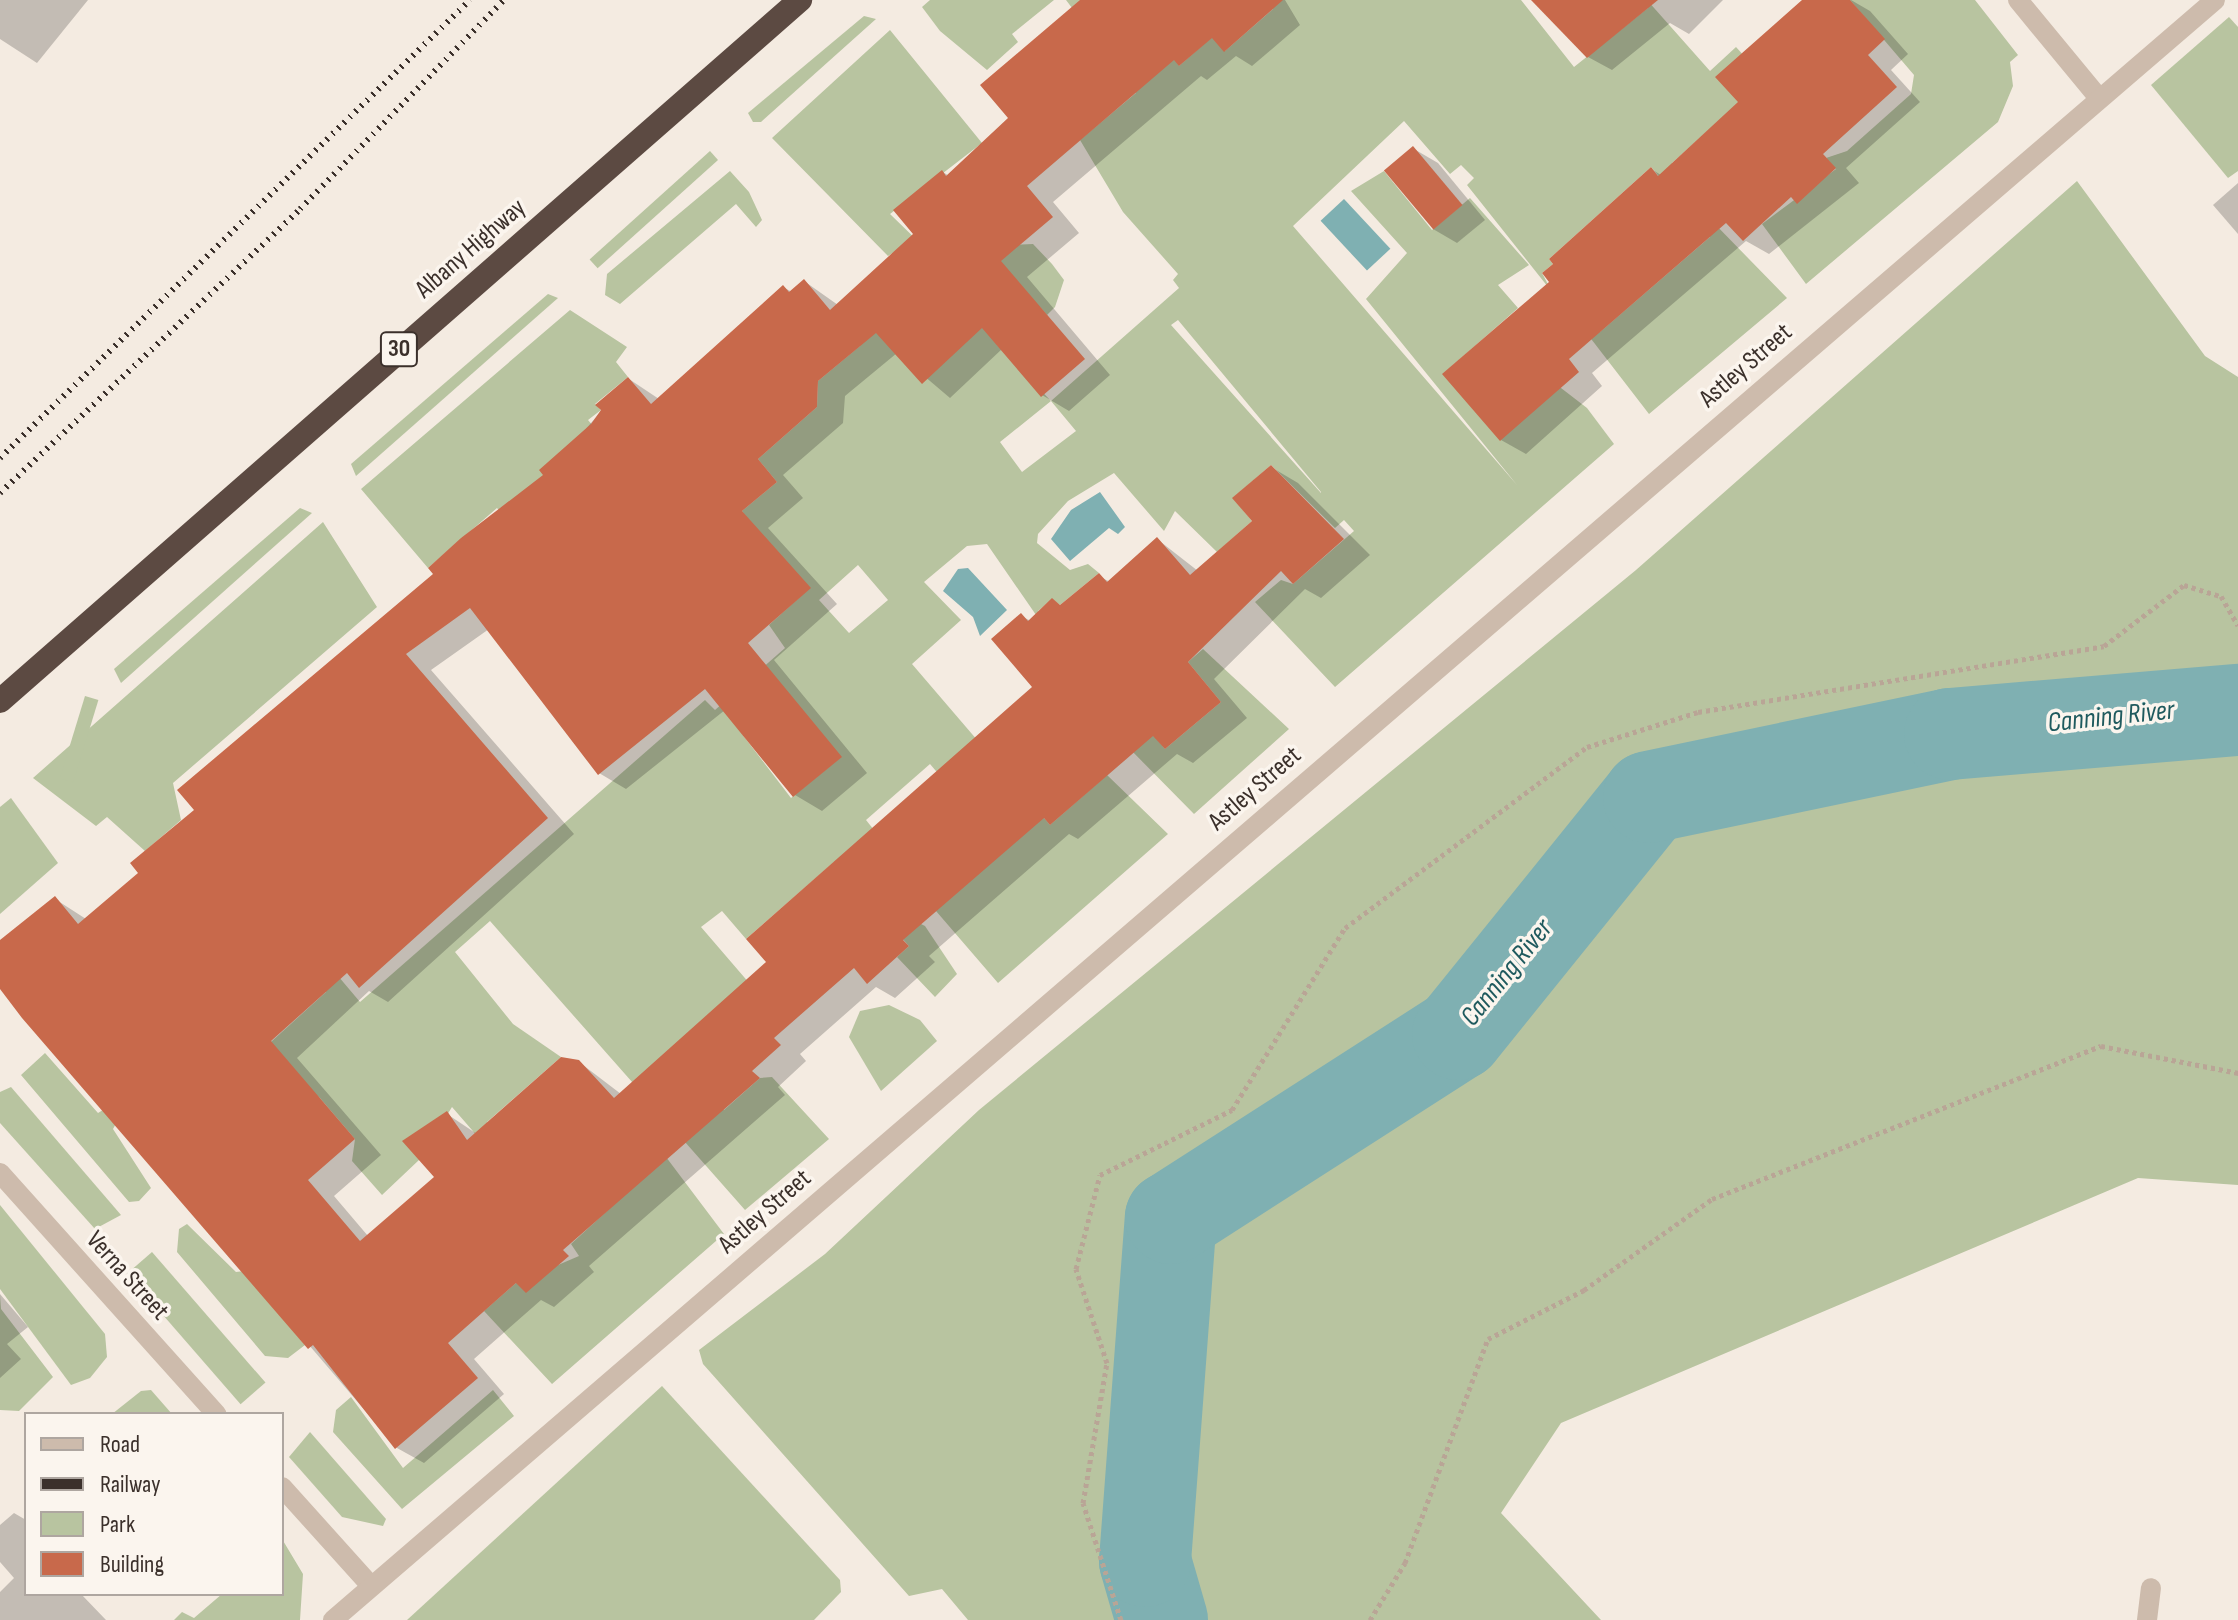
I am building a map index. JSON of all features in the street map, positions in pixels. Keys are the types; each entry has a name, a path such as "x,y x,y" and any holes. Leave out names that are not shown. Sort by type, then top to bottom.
{"highway":[{"name":"Albany Highway","path":"0,701 800,0"}],"street":[{"path":"2018,0 2098,97"},
{"name":"Astley Street","path":"333,1620 2098,97 2215,0"},
{"name":"Verna Street","path":"0,1173 214,1412"},
{"path":"284,1489 371,1586"},
{"path":"2147,1620 2151,1588"}],"path":[{"path":"1121,1620 1083,1503 1107,1363 1076,1269 1100,1175 1232,1110 1345,928 1587,747 1698,712 2104,646 2184,585 2221,596 2238,625"},
{"path":"1370,1620 1405,1563 1488,1339 1584,1290 1712,1199 2101,1046 2238,1073"}],"green space":[{"path":"930,0 1054,0 1012,34 1018,42 987,70 940,31 922,7"},
{"path":"1066,0 1159,0 1179,66 1212,37 1225,51 1273,9 1266,0 1521,0 1574,67 1648,8 1647,0 1710,71 1736,47 1765,79 1672,163 1710,219 1787,298 1649,414 1585,331 1600,332 1710,237 1651,167 1549,259 1553,264 1542,273 1552,292 1467,185 1474,178 1461,165 1450,174 1404,121 1293,226 1517,485 1366,299 1407,253 1351,191 1384,171 1432,230 1470,198 1529,265 1498,285 1518,308 1443,374 1561,388 1587,408 1614,444 1335,687 1255,602 1281,580 1293,584 1354,531 1344,520 1335,528 1271,465 1233,498 1252,521 1217,552 1175,511 1164,531 1114,473 1068,501 1038,534 1037,543 1070,570 1088,564 1099,573 1060,605 1052,599 1038,611 1090,676 1054,641 987,544 967,546 924,582 961,620 912,664 1050,825 1107,775 1168,834 998,983 936,911 941,777 930,764 866,820 882,840 905,916 925,926 957,974 935,997 897,957 909,946 834,862 746,939 722,911 701,927 780,1019 714,1098 724,1110 760,1078 772,1077 829,1139 745,1210 490,921 455,952 513,1024 561,1057 487,1122 485,1145 452,1107 419,1160 382,1195 352,1161 355,1139 320,1098 261,1051 326,992 317,951 360,1002 705,700 715,710 785,648 769,625 801,596 742,511 777,482 758,459 817,407 818,381 860,346 894,252 888,256 772,138 890,30 982,143 890,214 925,248 1033,244 1052,264 1064,280 1055,307 1047,315 1040,307 997,345 1051,401 1179,288 1173,280 1178,274 1123,212 1080,140 1136,93","holes":["1178,320 1321,493 1171,325","1051,401 1076,431 1022,472 1000,442","858,565 888,600 849,633 819,600","742,734 841,757 791,798"]},
{"path":"1850,0 1975,0 2018,55 2010,62 2013,86 1998,122 1806,284 1762,224 1836,169 1826,158 1847,151 1911,94 1914,75"},
{"path":"864,16 876,19 761,122 753,122 748,113"},
{"path":"2229,17 2238,27 2238,171 2228,178 2151,85"},
{"path":"710,151 718,160 598,268 590,259"},
{"path":"730,171 749,192 762,220 756,227 736,204 620,304 605,295 607,274"},
{"path":"2077,181 2205,356 2238,377 2238,1185 2138,1178 1561,1423 1501,1513 1601,1620 968,1620 942,1589 909,1596 703,1364 699,1350 825,1254 979,1110 1636,570"},
{"path":"548,294 558,298 356,476 351,464"},
{"path":"570,310 627,347 616,362 628,377 595,404 601,410 588,420 594,427 540,470 548,480 531,548 497,508 428,568 361,489"},
{"path":"300,508 312,513 121,683 114,669"},
{"path":"323,522 377,607 173,783 181,820 145,851 107,817 96,826 33,778"},
{"path":"1203,649 1289,729 1194,814 1126,745 1146,726 1165,749 1221,702 1188,662"},
{"path":"85,696 98,700 73,782 60,778"},
{"path":"11,798 58,863 0,914 0,807"},
{"path":"889,1005 920,1020 937,1041 881,1091 849,1037 860,1011"},
{"path":"45,1053 98,1113 111,1105 119,1118 113,1129 151,1188 139,1201 129,1202 21,1075"},
{"path":"11,1087 121,1215 95,1229 0,1123 0,1092"},
{"path":"666,1157 724,1234 552,1384 484,1311 516,1283 579,1256 571,1244"},
{"path":"0,1205 105,1334 107,1357 90,1378 71,1385 0,1289"},
{"path":"187,1224 236,1272 244,1271 305,1345 288,1358 265,1356 177,1252 179,1229"},
{"path":"152,1252 265,1383 241,1404 127,1274"},
{"path":"0,1295 1,1309 53,1377 19,1411 0,1410"},
{"path":"662,1386 840,1580 841,1592 814,1620 407,1620"},
{"path":"151,1390 170,1412 115,1412 141,1391"},
{"path":"493,1390 514,1416 402,1509 333,1432 336,1410 351,1397 403,1468"},
{"path":"310,1432 386,1519 383,1526 342,1517 289,1457"},
{"path":"284,1542 303,1574 300,1620 174,1620 182,1612 194,1618 220,1596 284,1596"}],"water":[{"path":"1344,199 1390,249 1367,271 1321,221"},
{"path":"1100,492 1125,527 1118,534 1109,528 1070,561 1051,539 1071,510"},
{"path":"968,568 1007,610 980,636 973,617 943,591 958,569"}],"building":[{"path":"1080,0 1283,0 1224,52 1212,38 1179,66 1174,60 1027,186 1053,217 1001,261 1085,359 1041,397 982,328 922,384 876,333 818,381 817,407 758,459 777,482 742,511 811,588 748,643 842,757 793,797 705,689 598,775 470,608 406,654 548,818 359,988 347,973 271,1041 355,1139 308,1180 360,1241 434,1177 402,1141 447,1111 467,1140 561,1057 579,1060 614,1098 766,962 746,939 1032,687 991,639 1021,613 1028,621 1052,598 1060,605 1099,573 1107,582 1157,537 1190,575 1252,521 1232,498 1271,465 1344,539 1293,584 1281,571 1188,662 1221,702 1165,749 1153,736 1050,825 1044,818 903,940 909,946 867,984 854,968 774,1038 781,1045 752,1071 760,1078 563,1250 569,1256 526,1293 516,1283 448,1343 478,1378 395,1449 313,1345 308,1349 22,1018 0,989 0,940 55,896 78,924 138,873 130,863 194,810 177,790 433,574 428,568 461,538 543,475 539,470 591,424 601,410 595,405 628,377 651,404 783,285 789,292 804,279 830,310 913,234 893,210 942,170 946,176 1008,118 980,85"},
{"path":"1531,0 1658,0 1587,58"},
{"path":"1802,0 1850,0 1885,39 1868,55 1897,87 1823,154 1836,168 1797,204 1791,197 1743,241 1726,223 1569,359 1579,372 1500,441 1442,374 1549,282 1542,273 1553,264 1549,259 1651,167 1658,176 1738,102 1715,77"},
{"path":"1413,146 1462,205 1433,229 1384,170"}],"waterway":[{"name":"Canning River","path":"1162,1620 1145,1561 1171,1218 1458,1034 1649,797 1950,734 2238,710"}],"railway":[{"path":"0,458 470,0"},
{"path":"0,493 300,209 504,0"}]}
